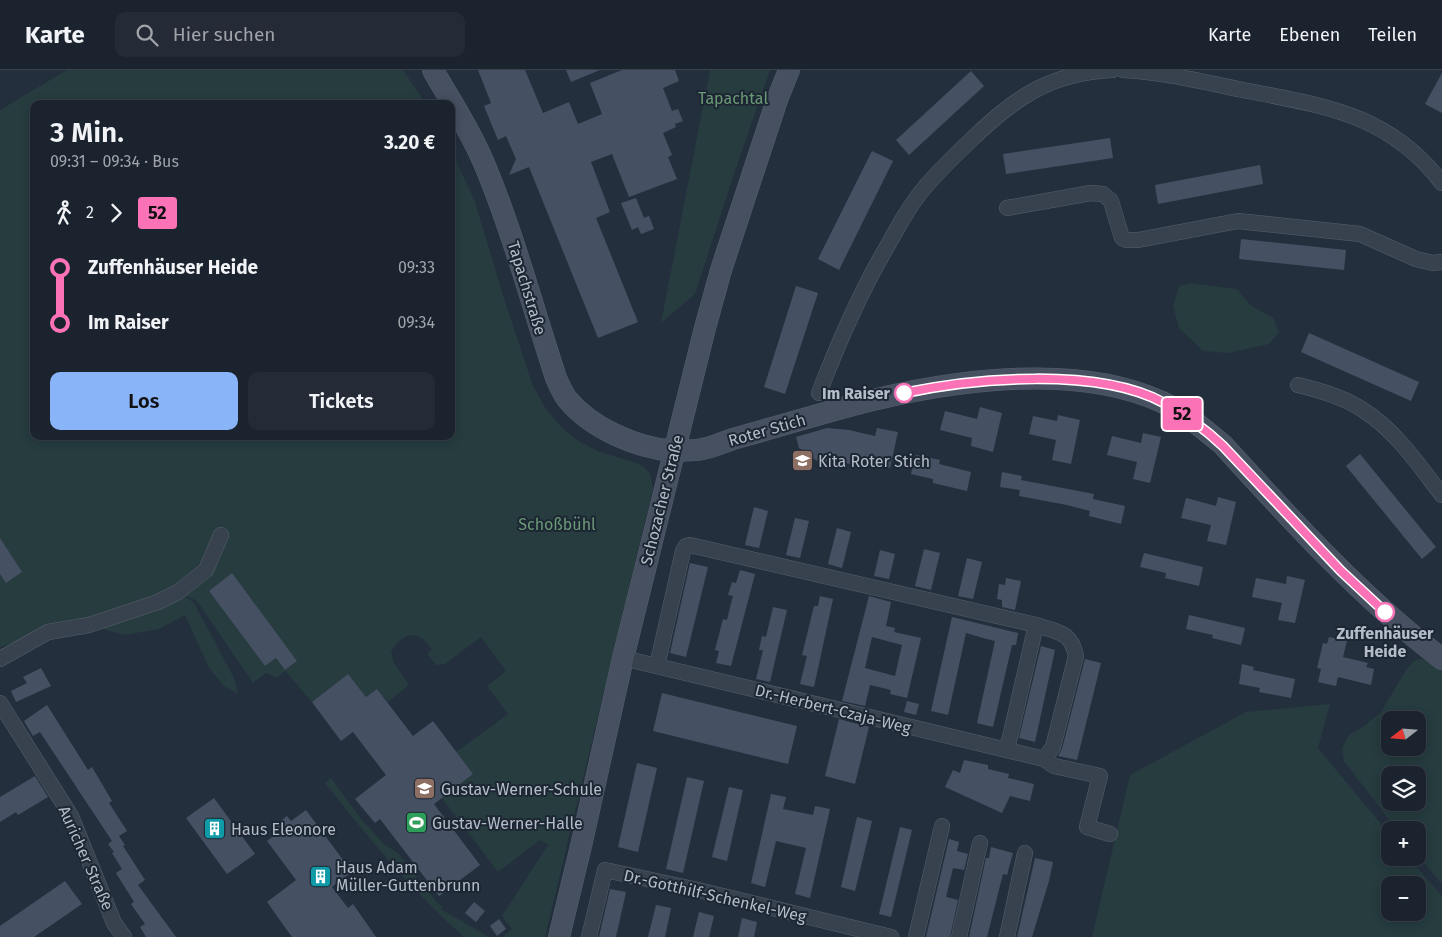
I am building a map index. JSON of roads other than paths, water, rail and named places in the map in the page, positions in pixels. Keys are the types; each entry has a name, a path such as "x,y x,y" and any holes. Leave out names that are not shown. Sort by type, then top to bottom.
{"main road":[{"name":"Tapachstraße","path":"433,70 450,100"},
{"name":"Schozacher Straße","path":"559,937 623,658 721,270 777,100 790,70"},
{"name":"Tapachstraße","path":"455,108 486,167 508,228 556,378 566,396 587,418 613,433 644,445 674,451"},
{"name":"Roter Stich","path":"674,451 702,450 855,404 908,392 961,384 1041,379 1070,380 1107,385 1139,393 1163,402 1202,427 1223,446 1341,571 1379,607 1442,659"}],"street":[{"path":"819,392 850,316 879,260 917,198 946,163 998,114 1028,93 1069,76 1112,70"},
{"path":"1123,70 1158,74 1271,94 1329,108 1365,120 1390,134 1413,152 1431,168 1442,183"},
{"path":"1008,208 1091,193 1103,194 1111,201 1122,238 1126,240 1138,240 1238,221 1360,234 1416,259 1433,263 1442,262"},
{"path":"1298,385 1349,402 1362,409 1379,422 1406,448 1442,495"},
{"path":"0,659 48,632 89,624 158,602 178,592 206,570 221,535"},
{"path":"656,666 683,551 686,546 690,545 1036,625 1067,635 1074,646 1076,656 1054,746 1044,759"},
{"path":"1007,750 1036,625"},
{"name":"Dr.-Herbert-Czaja-Weg","path":"623,658 1044,759 1054,766 1100,776 1087,827 1110,834"},
{"name":"Auricher Straße","path":"0,703 71,816 114,923 124,937"},
{"path":"916,937 942,826"},
{"path":"960,937 980,843"},
{"path":"1006,937 1025,853"},
{"name":"Dr.-Gotthilf-Schenkel-Weg","path":"589,937 605,870 698,890 892,937"}],"place":[{"name":"Im Raiser","path":"904,393"},
{"name":"Kita Roter Stich","path":"802,461"},
{"name":"Zuffenhäuser Heide","path":"1385,612"},
{"name":"Gustav-Werner-Schule","path":"425,789"},
{"name":"Gustav-Werner-Halle","path":"416,823"},
{"name":"Haus Eleonore","path":"215,829"},
{"name":"Haus Adam Müller-Guttenbrunn","path":"320,876"}],"park label":[{"name":"Tapachtal","path":"733,98"},
{"name":"Schoßbühl","path":"557,524"}]}
